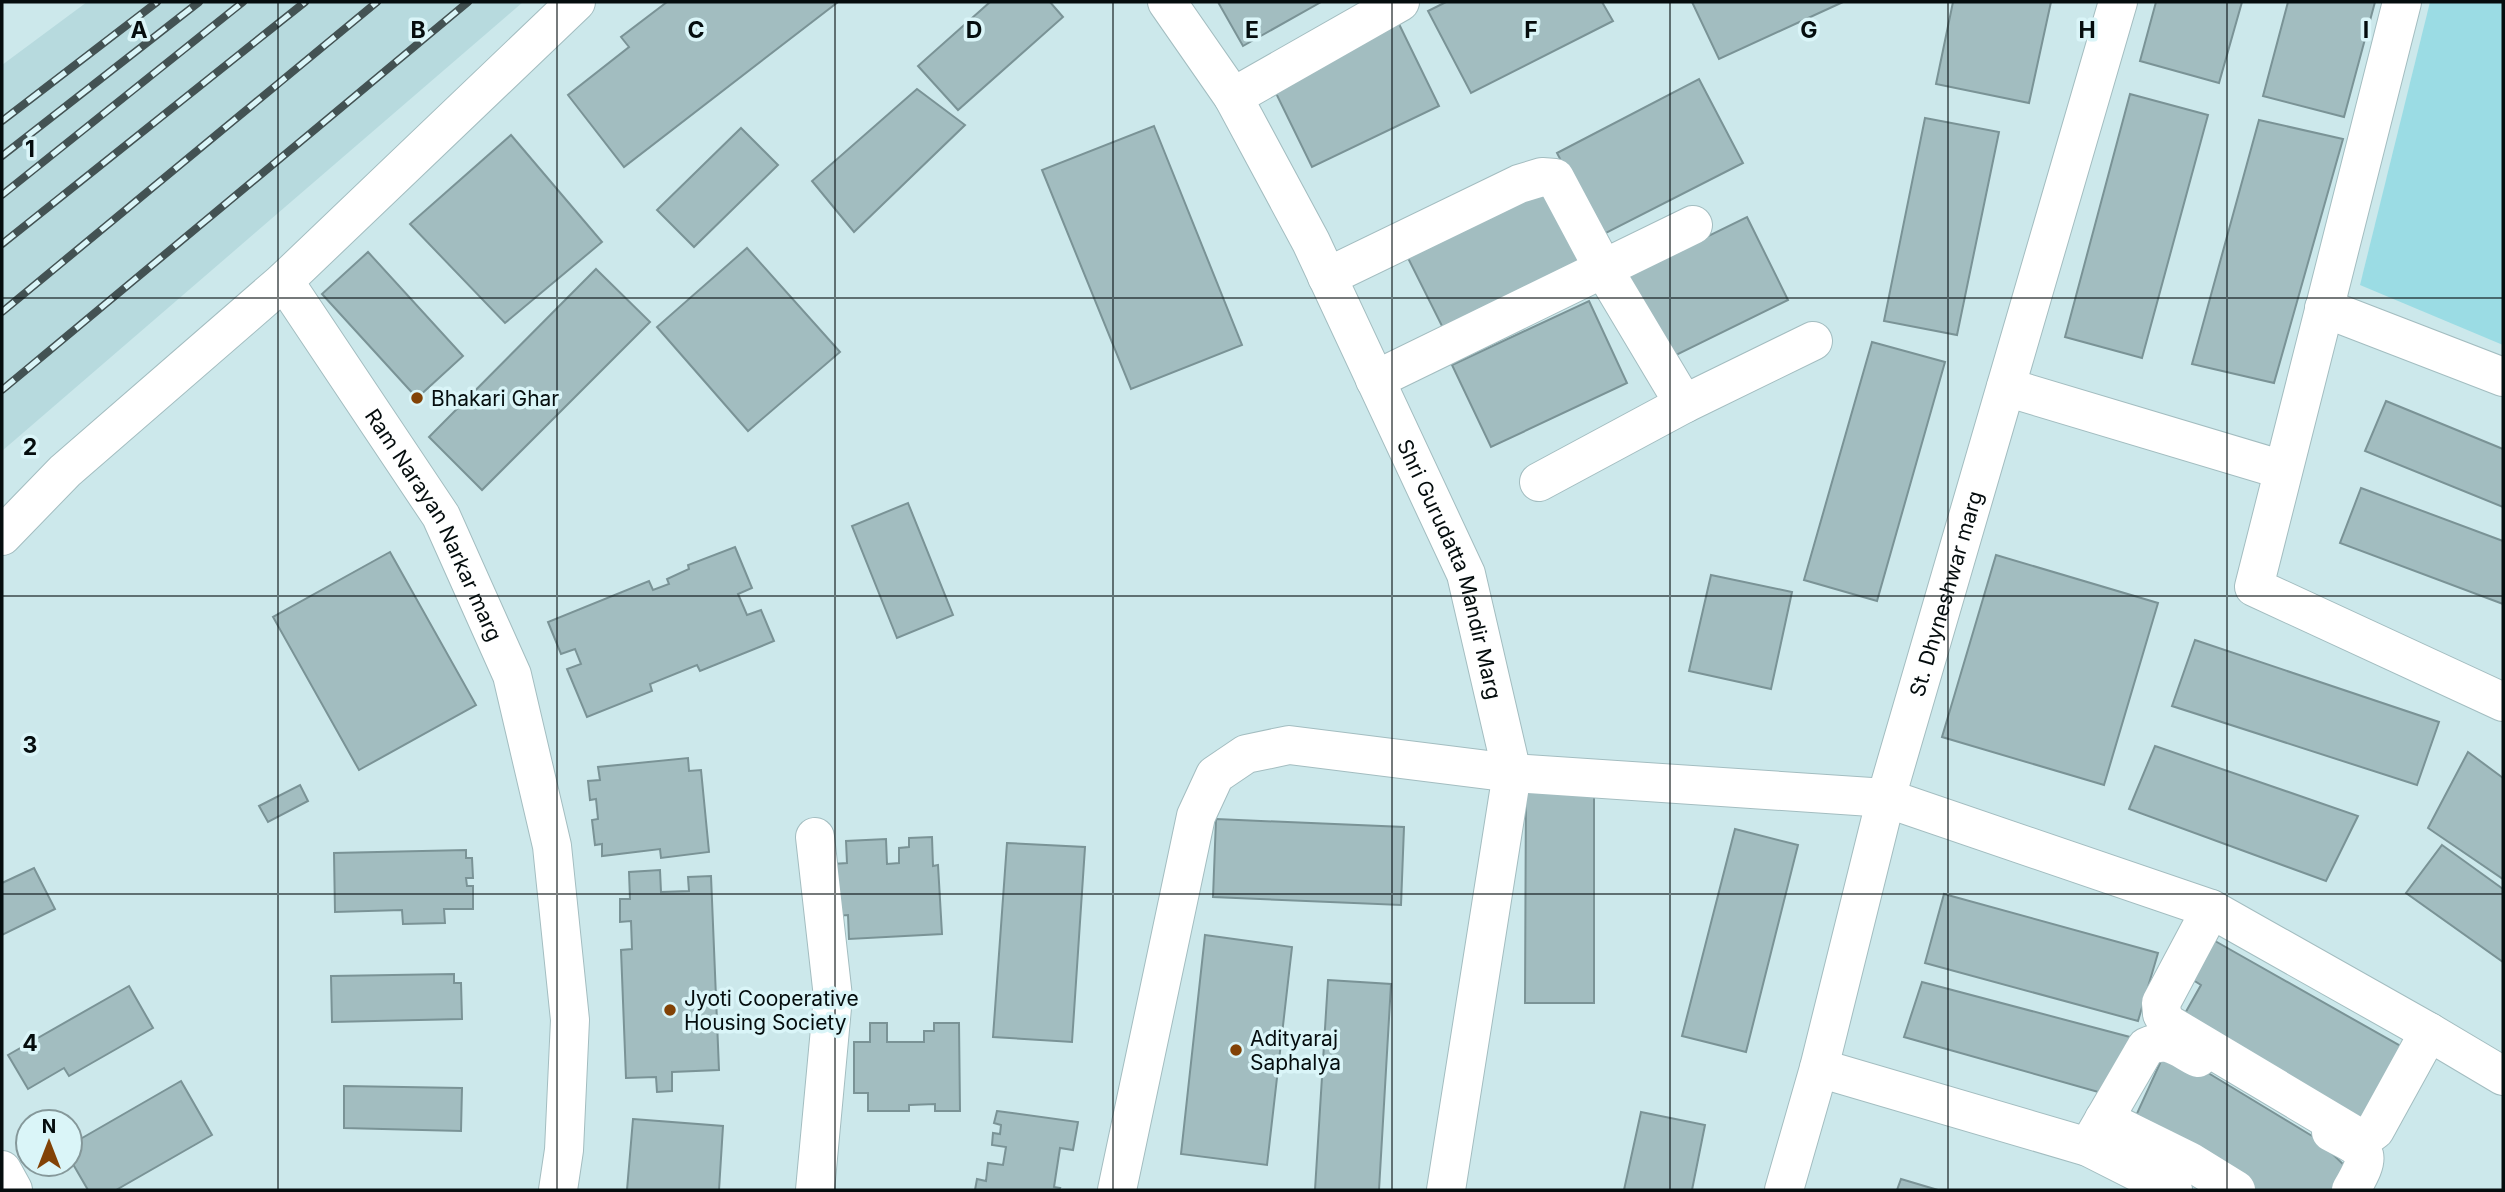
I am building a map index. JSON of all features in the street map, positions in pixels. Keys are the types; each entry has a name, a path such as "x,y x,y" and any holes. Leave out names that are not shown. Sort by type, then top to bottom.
{"street":[{"path":"2,536 65,471 284,281 576,2"},
{"name":"Shri Gurudatta Mandir Marg","path":"1167,2 1233,97 1327,277 1466,574 1512,773 1447,1190"},
{"path":"1233,97 1400,2"},
{"name":"St. Dhyneshwar marg","path":"1784,1190 1819,1068 1886,797 2118,2"},
{"path":"2402,2 2254,587 2503,702"},
{"path":"1327,277 1519,184 1542,177 1555,177 1604,270 1684,404"},
{"path":"1375,380 1693,225"},
{"name":"Ram Narayan Narkar marg","path":"284,281 441,516 512,675 552,846 569,1020 564,1150 558,1190"},
{"path":"2324,308 2503,377"},
{"path":"1539,482 1684,404 1813,341"},
{"path":"2006,387 2283,470"},
{"path":"1117,1190 1196,816 1215,775 1246,754 1289,745 1512,773 1886,797 2207,919 2424,1041 2503,1076"},
{"path":"815,837 833,997 815,1190"},
{"path":"2207,919 2161,1003 2166,1023 2358,1137 2367,1136 2375,1130 2424,1041"},
{"path":"2096,1133 2146,1047 2166,1041 2362,1149 2365,1167 2351,1190"},
{"path":"1819,1068 2096,1133 2189,1161 2236,1190"},
{"path":"2096,1133 2173,1190"},
{"path":"2,1170 13,1190"}],"shaded area":[{"path":"87,2 523,2 2,451 2,65"},
{"path":"2430,2 2503,2 2503,345 2360,285"}],"building":[{"path":"667,2 838,2 624,167 568,95 629,47 621,37"},
{"path":"990,2 1050,2 1063,17 958,110 918,66"},
{"path":"1218,2 1321,2 1243,46"},
{"path":"1446,2 1602,2 1613,21 1471,93 1428,11"},
{"path":"1692,2 1843,2 1719,59"},
{"path":"1953,2 2051,2 2029,103 1936,84"},
{"path":"2156,2 2242,2 2219,83 2140,61"},
{"path":"2288,2 2375,2 2344,117 2263,96"},
{"path":"1398,22 1439,106 1312,167 1271,83"},
{"path":"1699,79 1743,163 1600,236 1557,153"},
{"path":"917,89 965,125 854,232 812,181"},
{"path":"2130,94 2208,115 2142,358 2065,337"},
{"path":"1925,118 1999,132 1957,335 1884,321"},
{"path":"2259,120 2343,139 2274,383 2192,364"},
{"path":"1154,126 1242,345 1131,389 1042,170"},
{"path":"741,128 778,165 694,247 657,210"},
{"path":"511,135 602,242 505,323 410,224"},
{"path":"1545,185 1585,265 1446,334 1406,254"},
{"path":"1747,217 1788,300 1666,360 1625,277"},
{"path":"747,248 840,352 748,431 657,327"},
{"path":"368,252 463,356 417,398 322,294"},
{"path":"596,269 650,322 482,490 429,437"},
{"path":"1589,301 1627,383 1491,447 1452,365"},
{"path":"1872,342 1945,362 1877,601 1804,580"},
{"path":"2386,401 2503,449 2503,507 2365,451"},
{"path":"2361,488 2503,541 2503,604 2340,543"},
{"path":"908,503 953,615 897,638 852,526"},
{"path":"735,547 752,588 738,594 747,615 761,610 774,641 700,671 697,665 650,684 652,691 587,717 567,669 581,664 575,649 561,654 548,622 649,581 653,590 669,584 667,579 689,569 688,565"},
{"path":"390,552 476,705 359,770 273,617"},
{"path":"1996,555 2158,603 2104,785 1942,737"},
{"path":"1711,575 1792,592 1771,689 1689,671"},
{"path":"2195,640 2439,722 2417,785 2172,706"},
{"path":"2155,746 2358,816 2326,881 2129,809"},
{"path":"2468,752 2503,778 2503,879 2428,828"},
{"path":"688,758 689,771 701,770 709,852 661,858 660,849 602,856 602,844 595,845 592,820 598,819 596,799 590,800 588,781 600,780 598,767"},
{"path":"1526,778 1594,778 1594,1003 1525,1003"},
{"path":"300,785 308,801 268,822 259,806"},
{"path":"1216,819 1404,827 1401,905 1213,897"},
{"path":"1735,829 1798,845 1746,1052 1682,1036"},
{"path":"932,837 933,866 938,865 942,934 849,939 848,915 836,916 833,864 847,863 846,841 886,839 887,864 899,863 899,848 909,847 909,838"},
{"path":"1007,843 1085,847 1072,1042 993,1037"},
{"path":"2442,845 2503,889 2503,962 2406,893"},
{"path":"466,850 466,858 472,858 473,878 466,878 467,886 473,886 473,909 444,909 445,923 403,924 402,910 335,912 334,853"},
{"path":"34,868 55,909 2,935 2,883"},
{"name":"Jyoti Cooperative Housing Society","path":"660,870 661,892 689,891 688,877 711,876 719,1070 672,1072 672,1091 657,1092 656,1077 626,1078 621,950 632,949 631,921 620,922 620,899 630,899 629,872"},
{"path":"1944,894 2158,953 2138,1021 1925,963"},
{"name":"Adityaraj Saphalya","path":"1205,935 1292,947 1267,1165 1181,1154"},
{"path":"2208,937 2404,1048 2363,1124 2183,1017 2201,985 2190,978"},
{"path":"454,974 454,983 461,983 462,1019 332,1022 331,976"},
{"path":"1328,980 1391,984 1379,1190 1315,1190"},
{"path":"1922,982 2130,1037 2109,1095 1904,1037"},
{"path":"129,986 153,1028 69,1076 64,1068 28,1089 8,1055"},
{"path":"870,1023 887,1023 887,1042 924,1042 924,1031 934,1031 934,1023 959,1023 960,1111 935,1111 935,1104 909,1105 909,1111 868,1111 868,1093 854,1093 854,1042 870,1042"},
{"path":"2167,1048 2317,1139 2348,1169 2337,1190 2251,1190 2134,1120"},
{"path":"181,1081 212,1135 116,1190 88,1190 81,1178 84,1178 84,1137"},
{"path":"344,1086 462,1088 461,1131 344,1128"},
{"path":"997,1111 1078,1122 1073,1150 1060,1148 1054,1187 1060,1188 1059,1190 975,1190 977,1179 986,1181 988,1163 1003,1165 1006,1147 992,1145 993,1133 1000,1134 1001,1125 994,1123"},
{"path":"1641,1112 1705,1125 1692,1190 1624,1190"},
{"path":"633,1119 723,1126 719,1190 627,1190"},
{"path":"1901,1179 1938,1190 1897,1190"}],"railway":[{"path":"2,121 157,2"},
{"path":"2,156 199,2"},
{"path":"2,195 243,2"},
{"path":"2,244 305,2"},
{"path":"2,312 377,2"},
{"path":"2,390 468,2"}],"place":[{"name":"Bhakari Ghar","path":"417,398"},
{"name":"Jyoti Cooperative Housing Society","path":"670,1010"},
{"name":"Adityaraj Saphalya","path":"1236,1050"}]}
